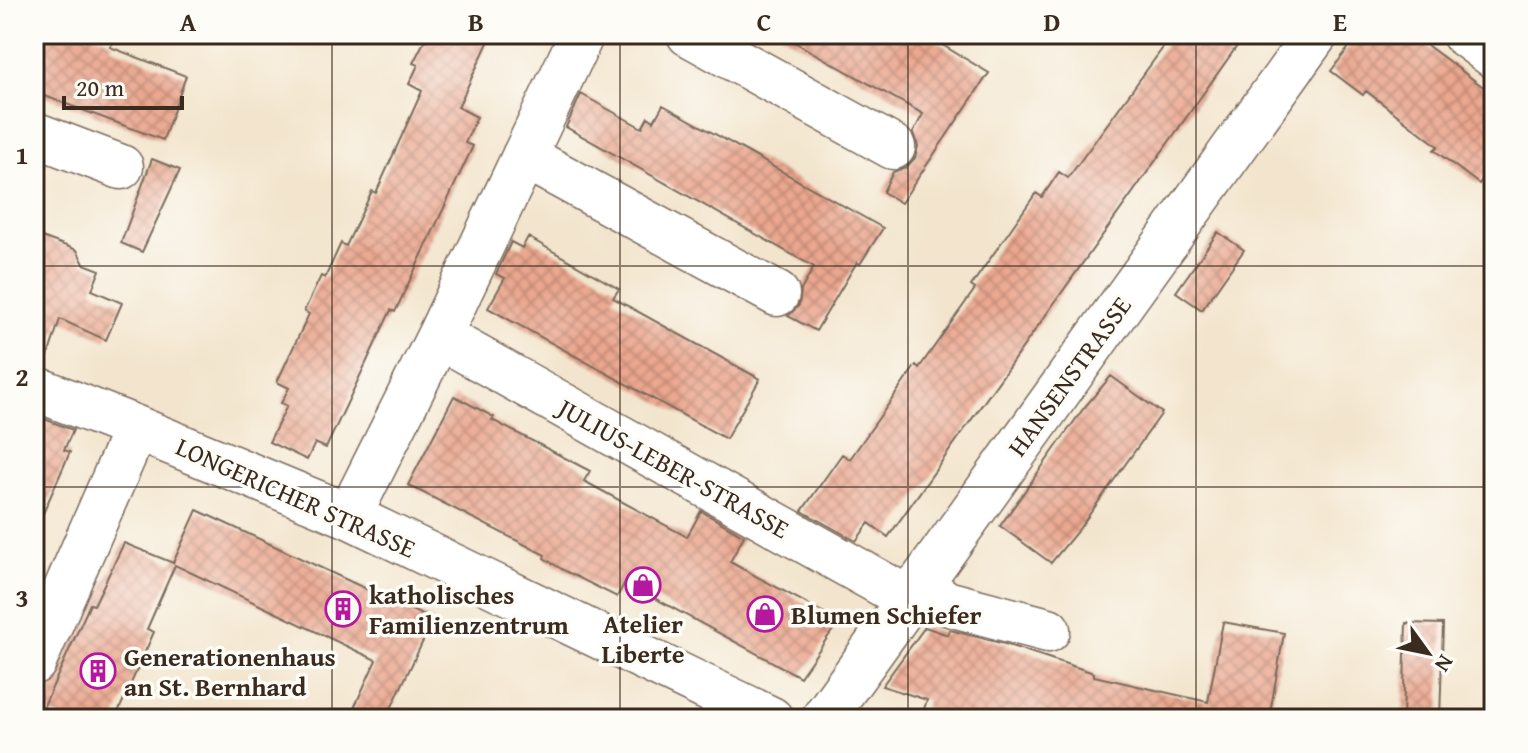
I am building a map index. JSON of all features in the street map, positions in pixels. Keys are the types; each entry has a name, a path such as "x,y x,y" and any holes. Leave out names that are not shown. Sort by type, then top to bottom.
{"street":[{"path":"349,516 439,336 582,34"},
{"path":"689,34 893,147"},
{"name":"HANSENSTRASSE","path":"823,719 1316,34"},
{"path":"1464,34 1494,56"},
{"path":"34,134 121,167"},
{"path":"524,156 777,294"},
{"name":"JULIUS-LEBER-STRASSE","path":"439,336 914,592 1048,630"},
{"name":"LONGERICHER STRASSE","path":"34,388 349,516 771,719"},
{"path":"34,662 136,428"}],"building":[{"path":"34,34 91,34 113,42 110,47 186,76 163,140 34,92"},
{"path":"428,34 492,34 458,107 477,117 465,143 473,146 395,312 391,310 326,448 315,443 307,460 269,442 287,406 281,403 289,388 277,382 309,314 304,311 321,276 325,278 341,243 346,246 372,191 376,193 422,91 409,84 418,65 413,63"},
{"path":"780,34 924,34 989,73 901,203 883,192 893,172 906,168 915,158 918,146 913,133 923,114"},
{"path":"1173,34 1220,34 1237,46 888,537 869,523 856,541 802,511 842,454 850,459 916,365 919,368 975,289 971,286 1036,193 1042,197 1059,172 1068,178"},
{"path":"1359,34 1412,34 1494,95 1494,162 1479,184 1434,150 1438,146 1366,91 1363,95 1331,71"},
{"path":"581,94 642,128 648,117 654,121 663,105 883,228 860,264 857,262 816,331 788,316 799,305 801,290 814,267 566,127"},
{"path":"152,159 180,170 142,252 121,243"},
{"path":"1218,232 1244,250 1202,310 1176,292"},
{"path":"34,234 77,250 84,264 100,270 92,290 122,303 106,340 60,319 45,365 34,364"},
{"path":"528,237 619,289 613,298 760,379 726,439 488,308 505,278 496,274 511,242 522,248"},
{"path":"1111,376 1162,413 1051,563 1000,526 1083,409"},
{"path":"454,396 494,417 492,420 590,471 584,481 687,537 701,511 744,536 730,562 839,621 800,677 625,582 617,597 563,570 544,558 545,555 408,485"},
{"path":"34,415 73,430 64,450 70,452 34,534"},
{"name":"katholisches Familienzentrum","path":"197,510 433,620 386,719 349,719 376,660 175,565 147,629 154,632 115,719 63,719 42,710 90,604 94,605 124,543 173,563"},
{"path":"1223,622 1284,633 1269,719 960,719 924,709 927,700 882,686 925,627 948,635 950,630 1005,644 1094,673 1094,676 1208,702"},
{"path":"1406,623 1443,624 1440,719 1403,719"}],"place":[{"name":"Atelier Liberte","path":"643,585"},
{"name":"katholisches Familienzentrum","path":"343,609"},
{"name":"Blumen Schiefer","path":"765,614"},
{"name":"Generationenhaus an St. Bernhard","path":"98,671"}]}
